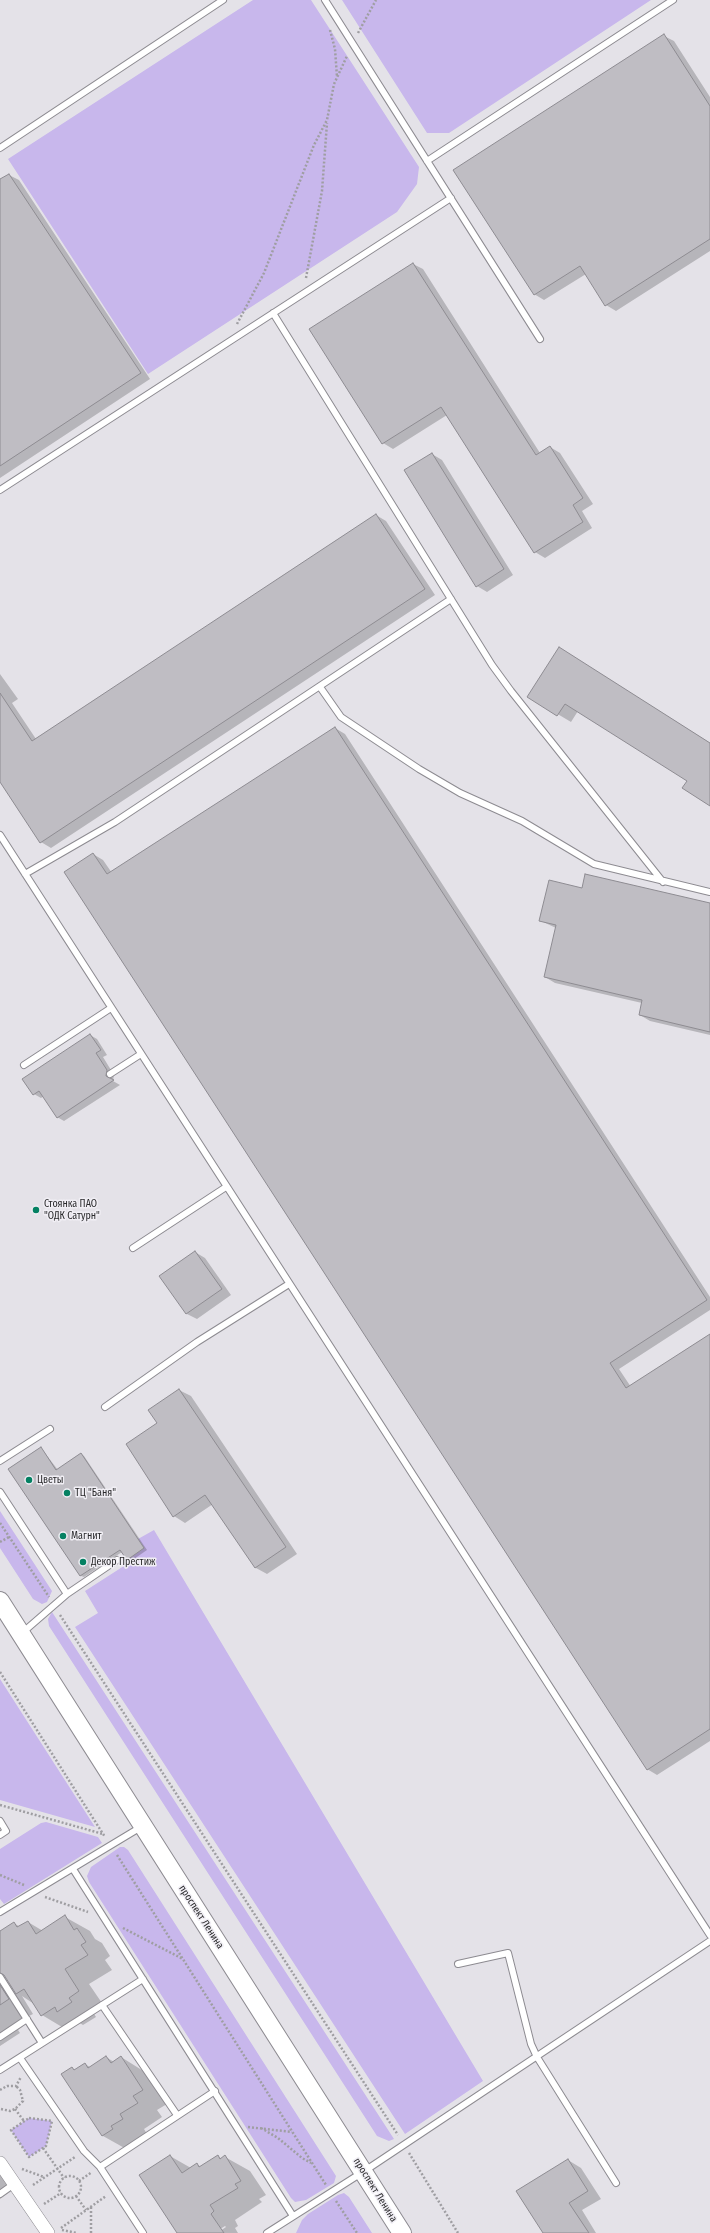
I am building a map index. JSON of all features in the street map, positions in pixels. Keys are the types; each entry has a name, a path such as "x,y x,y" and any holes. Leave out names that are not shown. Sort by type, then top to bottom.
{"main road":[{"name":"проспект Ленина","path":"0,1601 402,2233"}],"street":[{"path":"0,2163 53,2231"}],"lane":[{"path":"0,148 223,0"},
{"path":"325,0 540,339"},
{"path":"427,161 673,0"},
{"path":"0,490 451,198"},
{"path":"273,313 451,599 511,691 663,882"},
{"path":"25,874 115,822 451,599"},
{"path":"320,687 341,718 419,769 460,793 522,821 594,864 663,882 710,892"},
{"path":"0,835 710,1935"},
{"path":"24,1065 111,1008"},
{"path":"110,1074 141,1054"},
{"path":"133,1248 226,1187"},
{"path":"105,1407 197,1342 289,1284"},
{"path":"0,1461 50,1429"},
{"path":"0,1492 67,1594"},
{"path":"20,1634 67,1594 116,1560"},
{"path":"0,1821 6,1831 0,1835"},
{"path":"0,1912 34,1890 74,1869 143,1826"},
{"path":"74,1869 293,2216"},
{"path":"267,2233 275,2231 293,2216 363,2172 710,1942"},
{"path":"458,1964 508,1953 531,2044 536,2057 616,2183"},
{"path":"0,1978 42,2043"},
{"path":"0,2070 143,1979"},
{"path":"102,2005 177,2115"},
{"path":"0,2037 27,2019"},
{"path":"20,2058 84,2151 100,2167 143,2233"},
{"path":"100,2167 214,2091"},
{"path":"0,2194 20,2187"}],"path":[{"path":"304,293 321,198 327,120 337,77 376,0"},
{"path":"328,22 335,49 337,77"},
{"path":"228,342 264,273 314,145 327,120"},
{"path":"0,1523 404,2144 458,2233"},
{"path":"0,1542 9,1537"},
{"path":"0,1672 357,2233"},
{"path":"0,1805 104,1834"},
{"path":"0,1875 34,1890"},
{"path":"16,2086 26,2067"},
{"path":"0,2090 7,2086 16,2086 20,2090 23,2101 15,2109 10,2111 0,2109"},
{"path":"15,2109 24,2121"},
{"path":"28,2118 52,2121 46,2146 29,2157 11,2130 24,2121 28,2118"},
{"path":"236,2125 292,2132"},
{"path":"261,2128 278,2138 302,2158 312,2163"},
{"path":"43,2148 64,2178"},
{"path":"20,2187 44,2177 84,2151"},
{"path":"17,2168 44,2177"},
{"path":"72,2176 79,2181 80,2189 76,2196 68,2197 61,2193 59,2185 64,2178 72,2176"},
{"path":"53,2231 115,2190"},
{"path":"38,2208 61,2193"},
{"path":"76,2196 86,2210"},
{"path":"91,2207 91,2233"}],"shaded area":[{"path":"253,0 311,0 419,167 417,184 397,212 148,374 8,159"},
{"path":"342,0 651,0 449,133 427,133"},
{"path":"0,1511 52,1591 47,1602 42,1604 33,1599 0,1548"},
{"path":"154,1530 483,2081 405,2134 75,1627 98,1613 85,1591 127,1564 127,1560 144,1548 138,1539"},
{"path":"52,1612 394,2139 389,2141 377,2136 49,1626 48,1619"},
{"path":"0,1679 95,1827 0,1800"},
{"path":"46,1822 98,1837 102,1843 4,1904 0,1899 0,1849 41,1823"},
{"path":"120,1847 124,1847 128,1850 336,2176 334,2183 306,2200 295,2202 291,2198 89,1882 87,1876 91,1867"},
{"path":"29,2118 52,2121 46,2146 29,2157 11,2130"},
{"path":"344,2193 349,2197 372,2233 296,2233 302,2220 308,2214 338,2195"}],"building":[{"path":"664,34 710,106 710,239 605,306 580,266 534,295 453,170"},
{"path":"9,174 141,373 0,466 0,179"},
{"path":"413,263 536,455 550,446 583,498 573,505 583,522 534,553 441,407 382,444 309,329"},
{"path":"432,453 504,569 476,587 404,470"},
{"path":"376,514 425,589 40,843 0,782 0,693 32,741"},
{"path":"559,647 710,743 710,806 682,788 687,781 565,704 557,716 527,697"},
{"path":"335,727 707,1300 610,1363 626,1388 710,1334 710,1729 647,1770 64,872 93,853 107,874"},
{"path":"585,874 710,903 710,1032 639,1015 642,1000 544,977 556,925 539,921 549,880 582,888"},
{"path":"90,1034 101,1050 96,1053 107,1070 106,1076 114,1080 57,1118 39,1091 33,1095 22,1079"},
{"path":"195,1251 222,1289 186,1314 159,1276"},
{"path":"179,1389 286,1547 255,1568 205,1495 173,1517 126,1444 157,1423 148,1410"},
{"name":"ТЦ \"Баня\"","path":"41,1447 56,1470 81,1453 144,1548 127,1560 120,1550 80,1576 8,1469"},
{"path":"65,1915 74,1930 77,1928 86,1942 81,1945 88,1955 65,1969 79,1991 69,1998 72,2002 57,2012 55,2007 41,2016 24,1989 16,1994 4,1975 0,1973 0,1931 14,1922 17,1927 28,1921 36,1934"},
{"path":"0,1985 9,1999 0,2005"},
{"path":"106,2056 111,2063 121,2056 143,2090 133,2096 138,2103 120,2114 123,2119 111,2126 113,2129 102,2136 61,2074 72,2067 74,2070 85,2063 88,2068"},
{"path":"170,2155 182,2173 197,2163 199,2167 218,2155 220,2159 225,2155 241,2181 235,2184 238,2188 210,2205 214,2211 211,2214 224,2233 177,2233 139,2175"},
{"path":"568,2159 588,2191 569,2203 589,2233 543,2233 516,2191"}],"place":[{"name":"Стоянка ПАО \"ОДК Сатурн\"","path":"36,1210"},
{"name":"Цветы","path":"29,1480"},
{"name":"ТЦ \"Баня\"","path":"67,1493"},
{"name":"Магнит","path":"63,1536"},
{"name":"Декор Престиж","path":"83,1562"}]}
